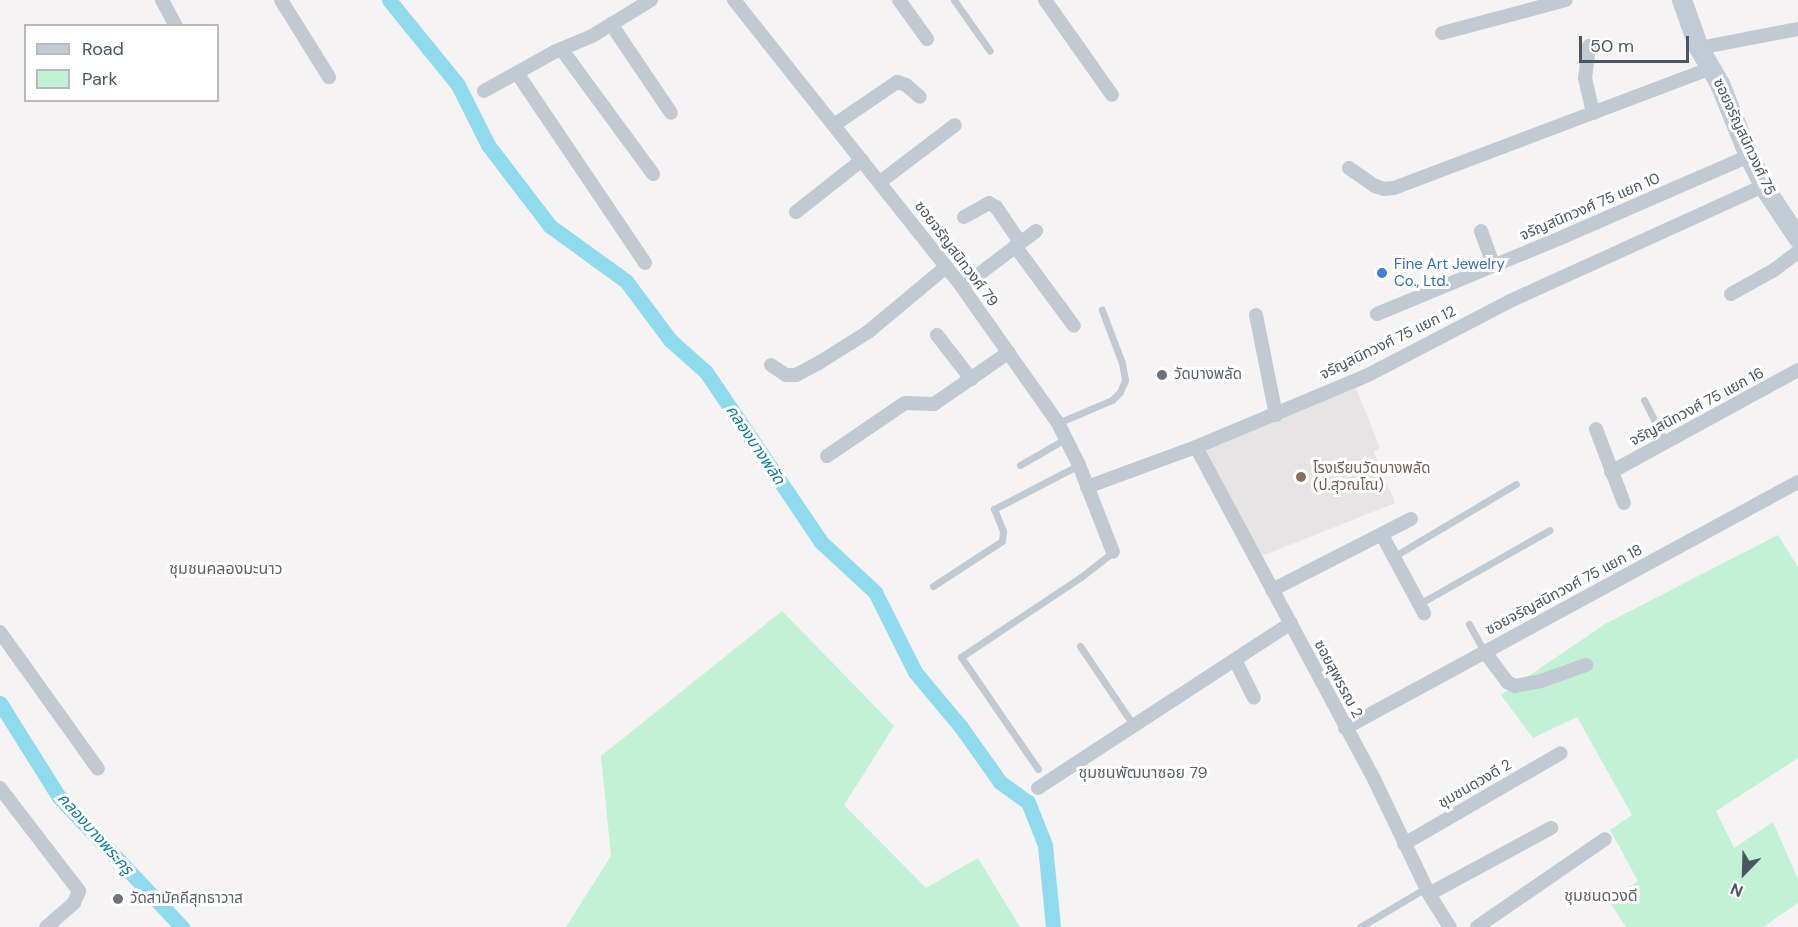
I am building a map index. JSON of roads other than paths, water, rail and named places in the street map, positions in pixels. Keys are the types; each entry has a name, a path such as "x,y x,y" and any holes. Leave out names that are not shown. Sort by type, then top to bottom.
{"street":[{"path":"162,0 175,24"},
{"path":"280,0 329,77"},
{"path":"484,91 566,49 651,0"},
{"name":"ซอยจรัญสนิทวงศ์ 79","path":"734,0 962,287 1058,423 1079,465 1113,552"},
{"path":"899,0 927,39"},
{"path":"1045,0 1112,95"},
{"path":"1442,33 1566,0"},
{"name":"ซอยจรัญสนิทวงศ์ 75","path":"1683,0 1700,48 1712,68 1749,156 1764,186 1798,238"},
{"path":"611,24 671,112"},
{"path":"1700,48 1760,34 1798,29"},
{"path":"1589,46 1585,78 1593,113"},
{"path":"566,49 653,174"},
{"path":"1350,168 1375,186 1384,189 1394,188 1712,68"},
{"path":"517,73 645,263"},
{"path":"834,125 897,82 906,85 920,97"},
{"path":"880,182 955,125"},
{"name":"จรัญสนิทวงศ์ 75 แยก 10","path":"1377,314 1749,156"},
{"path":"796,212 862,160"},
{"name":"จรัญสนิทวงศ์ 75 แยก 12","path":"1087,487 1276,415 1389,365 1510,301 1764,186"},
{"path":"964,217 989,203 996,207 1018,244 1074,326"},
{"path":"962,287 1036,231"},
{"path":"1481,231 1494,266"},
{"path":"1731,294 1774,270 1798,252"},
{"path":"771,365 786,375 796,375 817,364 867,332 946,267"},
{"path":"1257,315 1276,415"},
{"path":"937,335 971,379"},
{"path":"827,456 905,403 934,404 1009,352"},
{"name":"จรัญสนิทวงศ์ 75 แยก 16","path":"1611,472 1798,370"},
{"path":"1596,429 1624,503"},
{"name":"ซอยสุพรรณ 2","path":"1196,447 1346,728 1428,891 1450,927"},
{"name":"ซอยจรัญสนิทวงศ์ 75 แยก 18","path":"1346,728 1798,482"},
{"path":"1272,590 1411,519"},
{"path":"1382,535 1421,608"},
{"path":"1038,788 1291,623"},
{"path":"0,632 98,768"},
{"path":"1484,651 1507,682 1515,686 1540,681 1586,665"},
{"path":"1234,660 1254,698"},
{"name":"ชุมชนดวงดี 2","path":"1404,844 1561,753"},
{"path":"0,788 79,891 74,903 46,927"},
{"path":"1428,891 1551,828"},
{"path":"1477,927 1605,839"}],"lane":[{"path":"954,0 990,51"},
{"path":"1058,423 1113,400 1120,392 1125,380 1122,363 1102,310"},
{"path":"1644,400 1666,443"},
{"path":"1020,465 1067,438"},
{"path":"933,586 1002,541 1003,531 994,510 1079,465"},
{"path":"1394,557 1516,484"},
{"path":"1421,608 1550,530"},
{"path":"1038,769 961,657 1081,577 1113,552"},
{"path":"1468,624 1484,651"},
{"path":"1080,646 1134,726"},
{"path":"1360,927 1428,891"}],"waterway":[{"name":"คลองบางพลัด","path":"389,0 458,85 488,145 550,226 626,281 670,340 706,372 821,542 875,592 915,672 961,727 1000,782 1028,802 1045,845 1053,927"},
{"name":"คลองบางพระครู","path":"0,703 59,797 182,927"}],"place":[{"name":"Fine Art Jewelry Co., Ltd.","path":"1382,273"},
{"name":"วัดบางพลัด","path":"1162,375"},
{"name":"โรงเรียนวัดบางพลัด (ป.สุวณโณ)","path":"1301,477"},
{"name":"วัดสามัคคีสุทธาวาส","path":"118,899"}],"district":[{"name":"ชุมชนคลองมะนาว","path":"226,569"},
{"name":"ชุมชนพัฒนาซอย 79","path":"1143,773"},
{"name":"ชุมชนดวงดี","path":"1601,896"}]}
